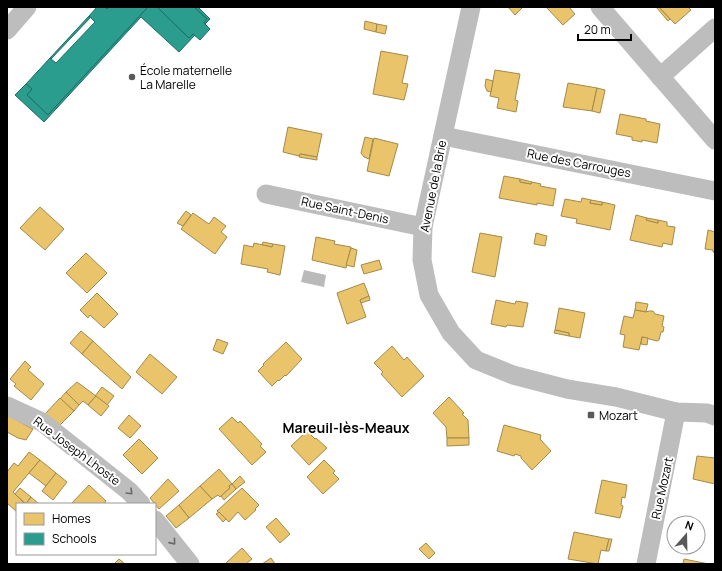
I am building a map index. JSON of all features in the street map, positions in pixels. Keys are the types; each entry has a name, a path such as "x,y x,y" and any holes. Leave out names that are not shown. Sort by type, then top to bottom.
{"street":[{"path":"7,30 27,7"},
{"name":"Avenue de la Brie","path":"471,7 423,227 422,260 429,295 451,333 476,360 513,375 567,389 616,397 676,412 707,413 715,416"},
{"path":"600,7 715,140"},
{"path":"660,77 715,28"},
{"name":"Rue des Carrouges","path":"443,136 715,191"},
{"name":"Rue Saint-Denis","path":"266,194 423,227"},
{"name":"Rue Joseph Lhoste","path":"7,406 42,422 130,491 140,503"},
{"name":"Rue Mozart","path":"646,564 676,412"},
{"path":"156,521 190,564"}],"shaded area":[{"path":"304,270 326,275 324,287 301,282"}],"building: Homes":[{"path":"508,7 523,7 515,15"},
{"path":"546,7 569,7 575,14 563,25"},
{"path":"656,7 659,7 670,19 668,21"},
{"path":"659,7 688,7 691,10 675,24"},
{"path":"365,21 377,24 376,32 364,29"},
{"path":"377,24 387,26 385,34 376,32"},
{"path":"381,51 408,56 402,83 408,84 404,100 373,94"},
{"path":"495,70 520,74 515,100 518,101 516,112 497,108 499,98 490,96"},
{"path":"486,79 493,81 491,92 487,91 485,86"},
{"path":"568,83 597,88 592,111 563,107"},
{"path":"597,88 605,90 600,113 592,111"},
{"path":"620,114 646,119 646,121 660,124 657,143 632,140 632,137 616,134"},
{"path":"288,127 322,134 317,157 300,154 299,156 283,152"},
{"path":"365,137 373,139 369,159 364,157 361,153"},
{"path":"374,138 398,144 389,176 367,171"},
{"path":"300,154 317,157 317,160 299,157"},
{"path":"504,176 520,179 520,182 531,184 532,182 541,184 540,186 556,189 553,206 537,203 537,205 499,198"},
{"path":"520,179 532,182 531,184 520,182"},
{"path":"582,198 591,200 590,203 602,205 602,202 615,205 610,230 576,223 577,219 561,216 565,199 581,202"},
{"path":"591,200 602,202 602,205 590,203"},
{"path":"40,207 64,229 45,250 20,228"},
{"path":"186,211 191,215 183,226 177,223"},
{"path":"193,213 209,224 214,217 226,226 221,232 227,237 215,254 181,229"},
{"path":"636,215 647,218 646,220 658,223 658,220 667,222 667,226 675,227 672,245 663,243 662,247 630,240"},
{"path":"647,218 658,220 658,223 646,220"},
{"path":"708,230 715,232 715,253 713,250 705,249"},
{"path":"480,233 502,237 495,277 472,272"},
{"path":"536,233 547,236 545,246 534,244"},
{"path":"316,237 335,241 334,244 351,247 346,268 312,260"},
{"path":"263,242 273,244 272,247 262,245"},
{"path":"254,243 272,247 273,244 285,246 280,275 267,272 268,269 241,264 244,245 253,247"},
{"path":"351,248 357,250 354,267 346,265"},
{"path":"86,253 107,273 87,293 66,273"},
{"path":"379,260 382,269 364,274 361,265"},
{"path":"364,283 369,296 360,300 366,317 347,324 337,293"},
{"path":"97,293 118,314 104,328 90,315 88,318 80,310"},
{"path":"369,296 370,300 361,303 360,300"},
{"path":"496,300 515,304 516,301 528,303 523,327 507,325 506,327 491,324"},
{"path":"636,302 648,304 646,312 635,310"},
{"path":"559,308 585,313 580,338 569,336 569,333 555,330"},
{"path":"635,310 646,312 653,311 655,314 664,316 662,326 664,327 663,332 661,332 659,340 657,341 642,337 639,350 623,347 625,335 620,334 624,316 633,318"},
{"path":"555,330 569,333 569,336 554,333"},
{"path":"81,331 93,341 82,354 70,343"},
{"path":"642,337 648,338 647,345 641,344"},
{"path":"217,339 228,343 223,354 213,350"},
{"path":"93,341 131,377 122,389 82,354"},
{"path":"286,342 302,359 286,376 285,375 279,381 278,380 272,386 258,371 264,365 263,364"},
{"path":"392,346 404,360 407,357 424,376 402,397 381,374 383,372 374,363"},
{"path":"150,354 177,377 162,394 136,372"},
{"path":"25,361 31,367 28,370 44,384 31,400 14,386 16,384 10,379"},
{"path":"77,382 96,396 88,405 83,401 79,405 66,392"},
{"path":"102,387 114,396 107,405 95,396"},
{"path":"66,392 79,405 74,411 60,399"},
{"path":"96,396 109,406 101,416 88,405"},
{"path":"449,397 464,413 462,414 468,420 469,438 447,438 446,427 433,413"},
{"path":"60,398 74,411 59,426 45,414"},
{"path":"7,415 33,429 26,440 18,438 7,432"},
{"path":"129,415 141,426 130,438 118,428"},
{"path":"232,417 238,423 240,421 262,444 260,446 266,452 252,465 219,429"},
{"path":"504,425 541,435 540,439 551,451 532,470 521,458 521,456 515,454 514,456 497,451"},
{"path":"307,431 327,448 309,465 291,446"},
{"path":"447,438 469,438 469,445 447,446"},
{"path":"139,439 158,458 142,474 123,455"},
{"path":"29,452 40,460 13,492 24,503 16,503 16,511 7,503 7,472 14,463 18,466"},
{"path":"697,456 715,458 715,484 693,479"},
{"path":"40,460 56,473 46,486 29,473"},
{"path":"324,460 335,471 333,473 339,479 323,494 307,477"},
{"path":"219,469 232,484 229,486 230,488 220,497 218,495 212,499 200,486"},
{"path":"56,473 67,482 53,500 42,491"},
{"path":"240,476 245,482 236,489 232,484"},
{"path":"168,479 179,491 159,509 156,503 154,503 150,498"},
{"path":"602,480 627,485 625,498 622,497 621,505 623,506 620,518 595,513"},
{"path":"232,484 236,489 224,500 221,496 230,488 229,486"},
{"path":"89,485 106,501 105,503 72,503"},
{"path":"200,486 212,499 189,518 179,505"},
{"path":"20,488 31,497 27,503 25,503 15,494"},
{"path":"242,488 259,505 255,509 256,510 245,520 238,512 229,522 217,511"},
{"path":"31,497 38,503 27,503"},
{"path":"179,505 189,518 176,528 166,516"},
{"path":"219,512 226,519 223,522 216,514"},
{"path":"276,518 290,534 280,543 266,527"},
{"path":"574,532 609,539 606,551 601,550 598,564 568,559"},
{"path":"609,539 612,539 609,551 606,551"},
{"path":"426,543 435,553 429,559 419,549"},
{"path":"242,548 252,559 246,564 225,564"},
{"path":"271,558 275,564 262,564"},
{"path":"119,559 125,564 114,564"},
{"path":"684,559 709,564 683,564"}],"building: Schools":[{"path":"97,7 105,7 107,9 109,7 148,7 48,115 27,95 32,89 26,84 50,58 56,63 95,22 89,16"},
{"path":"148,7 157,7 189,38 193,34 195,35 179,52 141,17 44,122 15,95 26,84 32,89 27,95 48,115"},
{"path":"157,7 194,7 207,19 204,23 210,29 200,40 193,34 189,38"},
{"path":"194,7 198,7 210,19 205,24 204,23 207,19"},
{"path":"89,16 90,18 51,59 50,58"}],"place":[{"name":"École maternelle La Marelle","path":"132,77"},
{"name":"Mozart","path":"591,415"}],"district":[{"name":"Mareuil-lès-Meaux","path":"346,427"}]}
